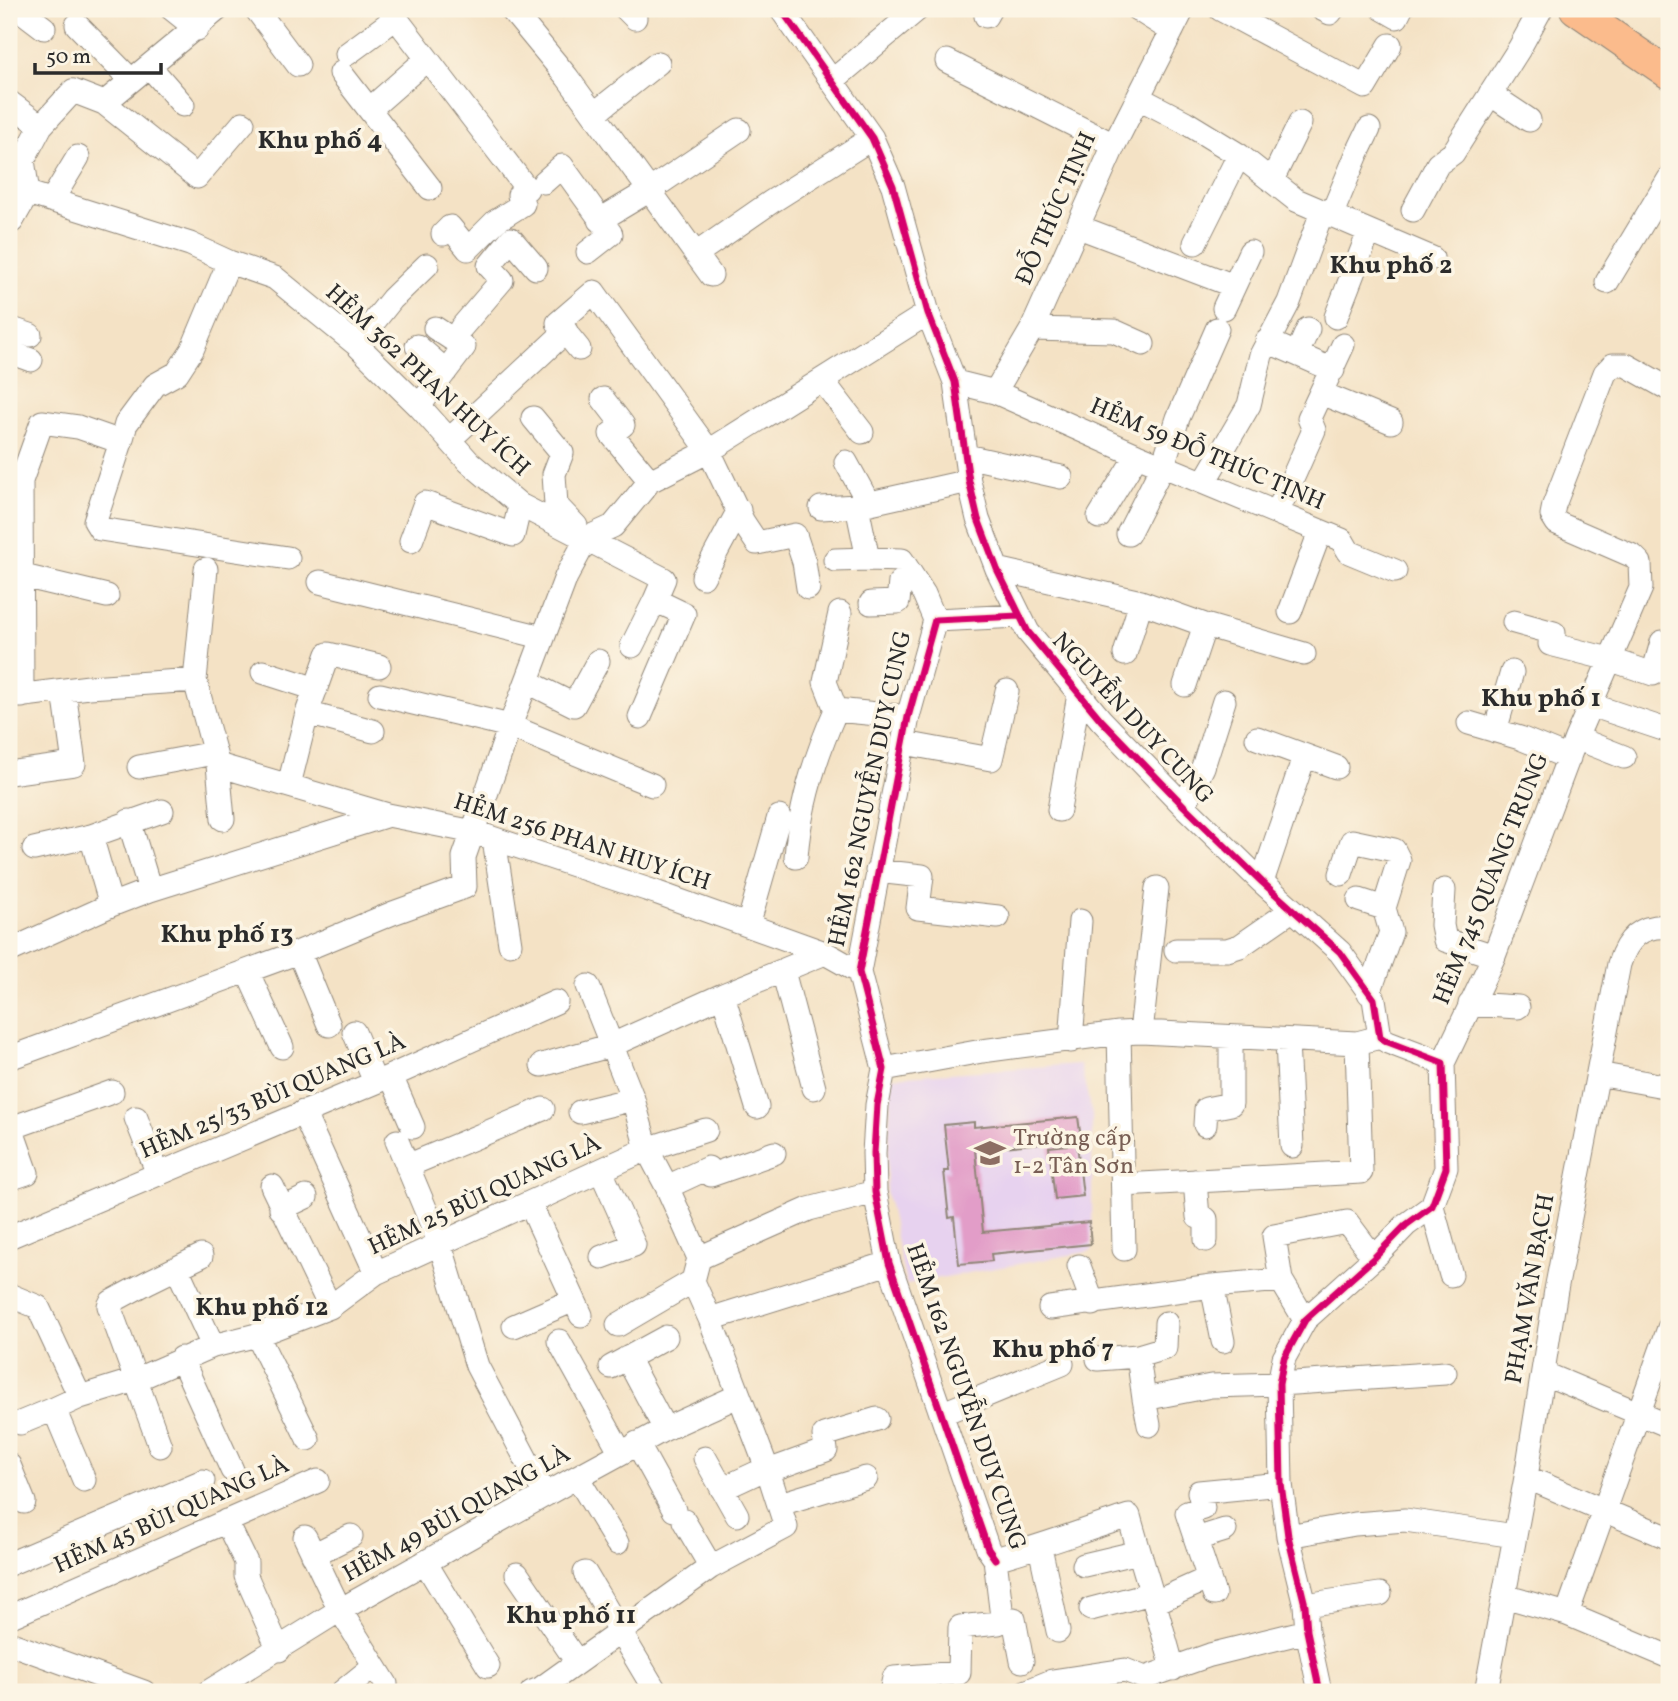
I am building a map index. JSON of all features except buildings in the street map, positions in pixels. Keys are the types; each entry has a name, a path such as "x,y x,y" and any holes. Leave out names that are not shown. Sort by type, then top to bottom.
{"main road":[{"path":"1575,9 1669,74"},
{"path":"1610,9 1669,52"}],"street":[{"path":"9,15 18,9 44,28"},
{"path":"172,9 197,29"},
{"path":"104,103 218,9"},
{"path":"256,9 298,65"},
{"path":"511,9 594,114 711,275"},
{"name":"NGUYỄN DUY CUNG","path":"781,9 872,138 893,186 928,313 955,382 969,481 978,519 996,569 1019,616 1035,642 1079,694 1184,806 1262,882 1340,952 1374,999 1380,1037"},
{"path":"832,81 918,9"},
{"path":"1137,9 1172,31"},
{"name":"ĐỖ THÚC TỊNH","path":"995,392 1032,329 1114,145 1183,9"},
{"path":"1220,9 1364,87 1390,45"},
{"path":"1322,9 1330,13 1333,9"},
{"path":"1413,210 1438,164 1453,152 1541,9"},
{"path":"430,188 370,109 344,63 393,13 428,60 535,186"},
{"path":"76,25 183,105"},
{"path":"370,109 428,60"},
{"path":"947,61 1114,145"},
{"path":"594,114 658,62"},
{"path":"9,221 12,221 28,193 23,160 41,126 73,91 104,103 197,177 243,123"},
{"path":"1490,94 1529,120"},
{"path":"1139,99 1240,155 1296,200 1432,258"},
{"path":"9,103 41,126"},
{"path":"1272,180 1300,123"},
{"path":"1204,482 1249,405 1267,341 1289,302 1326,214 1370,129"},
{"path":"600,220 739,130"},
{"path":"696,254 771,202 872,138"},
{"path":"1195,243 1240,155"},
{"path":"52,200 78,157"},
{"path":"443,234 450,227 468,249 496,221 523,204 519,195 562,166 611,234 588,252"},
{"path":"1607,282 1669,178"},
{"name":"HẺM 362 PHAN HUY ÍCH","path":"28,193 190,244 229,262 275,278 356,344 419,406 469,462 520,505 587,538 659,589 684,614 640,717"},
{"path":"496,221 536,268"},
{"path":"1079,228 1234,286"},
{"path":"1336,317 1369,232"},
{"path":"461,328 502,280 489,267 512,239"},
{"path":"1224,308 1250,252"},
{"path":"229,262 192,350 177,373 155,386 125,424 95,521 100,529 288,558"},
{"path":"356,344 393,299 428,265"},
{"path":"449,439 573,340 558,323 594,292 709,451 743,522 757,543 795,535 804,562 808,588"},
{"path":"510,944 484,836 510,726 566,577 587,538 612,526 650,481 709,451 928,313"},
{"path":"419,406 464,347 435,328"},
{"path":"1032,329 1114,331 1143,344"},
{"path":"1297,354 1308,329"},
{"path":"1128,534 1163,465 1178,418 1217,330"},
{"path":"1267,341 1333,370"},
{"path":"1277,513 1314,430 1309,418 1343,345"},
{"path":"417,346 446,371"},
{"name":"HẺM 745 QUANG TRUNG","path":"1432,1206 1446,1168 1443,1063 1494,956 1573,748 1641,588 1640,563 1633,556 1557,523 1552,515 1554,505 1605,373 1613,365 1626,365 1669,389"},
{"path":"822,380 862,432"},
{"path":"955,382 995,392"},
{"name":"HẺM 59 ĐỖ THÚC TỊNH","path":"995,392 1137,455 1342,540 1349,552 1395,571"},
{"path":"1321,393 1391,422"},
{"path":"603,399 623,425 611,434 650,481"},
{"path":"533,418 562,453 554,474 556,505 587,538"},
{"path":"121,442 78,427 42,422 15,480 23,576 15,696 195,680"},
{"path":"1099,517 1137,455"},
{"path":"966,456 1061,477"},
{"path":"846,462 862,504 868,559"},
{"path":"821,508 862,504 969,481"},
{"path":"411,541 425,503 513,535 520,505"},
{"path":"703,577 739,510"},
{"path":"1290,612 1320,532"},
{"path":"835,560 902,560 924,594 935,620"},
{"path":"206,569 195,680 216,759 223,819"},
{"path":"996,569 1141,602 1205,625 1304,654"},
{"path":"23,576 107,596"},
{"path":"320,582 542,637"},
{"path":"872,603 898,602 900,582 914,582"},
{"path":"632,646 659,589"},
{"path":"1125,654 1141,602"},
{"path":"796,857 801,811 821,744 836,710 825,682 840,612"},
{"name":"HẺM 162 NGUYỄN DUY CUNG","path":"1002,1617 995,1559 988,1549 889,1263 875,1192 877,1105 884,1069 859,972 908,717 935,620 1019,616"},
{"path":"1514,622 1554,633 1550,644 1653,674 1662,642 1669,645"},
{"path":"1185,685 1205,625"},
{"path":"289,785 307,713 328,654 379,666"},
{"path":"528,682 574,705 598,661"},
{"path":"263,672 316,690"},
{"path":"1494,731 1512,672"},
{"path":"9,773 74,764 64,691"},
{"path":"904,744 991,759 1007,691"},
{"path":"1059,810 1079,694"},
{"path":"380,695 510,726 652,785"},
{"path":"1184,806 1203,767 1224,701"},
{"path":"1591,705 1669,731"},
{"path":"836,710 908,717"},
{"path":"307,713 373,731"},
{"path":"1469,723 1520,738 1624,757"},
{"path":"1256,738 1336,767"},
{"path":"1262,882 1304,757"},
{"path":"139,767 216,759 289,785 388,815"},
{"path":"34,849 91,836 162,811"},
{"name":"HẺM 256 PHAN HUY ÍCH","path":"9,951 150,890 388,815 484,836 748,925 825,953 859,972"},
{"path":"748,925 779,817"},
{"path":"129,821 150,890"},
{"path":"91,836 111,905"},
{"path":"9,1058 299,952 465,887 464,857 484,836"},
{"path":"1341,874 1352,841 1394,850 1399,860 1384,908 1391,932 1369,993"},
{"path":"877,871 922,876 918,908 998,917"},
{"path":"1124,1249 1123,1185 1130,1032 1157,888"},
{"path":"1444,890 1445,940 1494,956"},
{"path":"1359,900 1384,908"},
{"path":"1176,950 1227,950 1240,946 1292,910"},
{"path":"1071,1041 1080,921"},
{"name":"PHẠM VĂN BẠCH","path":"1486,1692 1527,1477 1556,1290 1619,964 1631,939 1646,929 1669,927"},
{"path":"299,952 329,1025"},
{"path":"542,1065 612,1045 825,953"},
{"path":"247,971 282,1047"},
{"path":"783,971 814,1088"},
{"path":"588,986 634,1099 647,1149 699,1258 693,1281 768,1469 783,1516"},
{"path":"723,995 757,1107"},
{"name":"HẺM 25/33 BÙI QUANG LÀ","path":"9,1237 383,1079 556,1002"},
{"path":"1470,1004 1518,1007"},
{"path":"354,1032 383,1079 405,1134 407,1166 440,1244 477,1366 545,1495"},
{"path":"884,1069 982,1051 1130,1032 1357,1043 1380,1037 1443,1063"},
{"path":"1205,1125 1206,1109 1231,1104 1231,1037"},
{"path":"1287,1041 1292,1146"},
{"path":"1123,1185 1361,1172 1357,1043"},
{"path":"1598,1074 1669,1087"},
{"path":"9,1179 27,1173 10,1125 112,1092"},
{"path":"580,1112 634,1099"},
{"path":"407,1166 542,1109"},
{"path":"303,1112 376,1273"},
{"path":"136,1118 158,1174"},
{"name":"HẺM 25 BÙI QUANG LÀ","path":"20,1423 80,1397 135,1380 213,1346 257,1335 330,1307 376,1273 647,1149 706,1130"},
{"path":"667,1187 708,1168 711,1175 774,1153"},
{"path":"601,1171 634,1245 602,1257"},
{"path":"1195,1181 1198,1217 1206,1219 1206,1240"},
{"path":"272,1186 330,1307"},
{"path":"699,1258 809,1209 875,1192"},
{"path":"281,1209 306,1197"},
{"path":"514,1326 577,1307 530,1204"},
{"path":"1320,1692 1281,1484 1279,1384 1283,1358 1305,1320 1374,1258 1406,1225 1432,1206 1451,1275"},
{"path":"1305,1320 1280,1280 1275,1236 1347,1222 1374,1258"},
{"path":"160,1447 109,1306 111,1302 201,1256"},
{"path":"710,1319 889,1263"},
{"path":"1079,1266 1093,1304"},
{"path":"177,1268 213,1346"},
{"path":"1050,1308 1212,1286 1280,1280"},
{"path":"618,1325 693,1281"},
{"path":"1212,1286 1223,1341"},
{"path":"9,1295 38,1307 80,1397"},
{"path":"1098,1359 1138,1356 1165,1348 1167,1322"},
{"path":"1567,1614 1669,1328"},
{"path":"257,1335 308,1439"},
{"path":"665,1429 619,1362 666,1337"},
{"path":"559,1341 629,1448 679,1515 711,1567"},
{"path":"1138,1356 1149,1425"},
{"path":"181,1359 232,1470"},
{"path":"942,1414 1062,1364"},
{"path":"1144,1399 1211,1386 1445,1373"},
{"path":"1543,1374 1669,1426"},
{"name":"HẺM 49 BÙI QUANG LÀ","path":"208,1692 340,1610 577,1477 665,1429 738,1396"},
{"path":"54,1409 84,1480"},
{"path":"722,1489 768,1469 826,1450 824,1435 877,1419"},
{"path":"705,1458 737,1515"},
{"path":"9,1465 24,1502"},
{"path":"577,1477 617,1544"},
{"path":"1527,1477 1669,1538"},
{"path":"532,1692 783,1516 866,1478"},
{"path":"9,1564 203,1481"},
{"name":"HẺM 45 BÙI QUANG LÀ","path":"9,1617 318,1481"},
{"path":"1091,1609 1211,1586 1186,1513 1203,1507 1199,1492 1281,1484"},
{"path":"995,1559 1040,1547 1064,1536 1129,1516 1173,1669"},
{"path":"1289,1536 1355,1524 1405,1520 1516,1536"},
{"path":"226,1521 246,1562 246,1576 279,1650"},
{"path":"1196,1539 1225,1530"},
{"path":"342,1692 380,1675 340,1610 309,1546 351,1536"},
{"path":"1040,1547 1058,1631"},
{"path":"1084,1566 1139,1552"},
{"path":"425,1562 488,1665"},
{"path":"585,1573 656,1692"},
{"path":"517,1574 577,1662"},
{"path":"1305,1605 1380,1594"},
{"path":"1504,1596 1567,1614 1669,1657"},
{"path":"891,1692 894,1678 959,1673 960,1627 998,1623 1002,1617 1014,1619 1022,1661"},
{"path":"1025,1692 1052,1681 1125,1670 1147,1685 1173,1669 1210,1655 1307,1631"},
{"path":"9,1643 144,1692"},
{"path":"9,1663 33,1652"}],"shaded area":[{"name":"Trường cấp 1-2 Tân Sơn","path":"1080,1064 1092,1114 1092,1251 906,1284 886,1191 892,1077"}],"cycle path":[{"path":"781,9 872,138 893,186 928,313 955,382 969,481 978,519 997,569 1028,632 1101,720 1184,806 1262,882 1340,952 1374,999 1380,1037 1443,1063 1446,1168 1432,1206 1406,1225 1374,1258 1305,1320 1284,1358 1279,1384 1281,1484 1288,1536 1305,1605 1307,1631 1320,1692"},
{"path":"995,1559 988,1549 889,1263 875,1192 877,1105 884,1069 859,972 908,717 935,620 1019,616"}],"place":[{"name":"Trường cấp 1-2 Tân Sơn","path":"990,1153"}],"district":[{"name":"Khu phố 4","path":"320,141"},
{"name":"Khu phố 2","path":"1391,266"},
{"name":"Khu phố 1","path":"1541,699"},
{"name":"Khu phố 13","path":"227,935"},
{"name":"Khu phố 12","path":"262,1308"},
{"name":"Khu phố 7","path":"1053,1350"},
{"name":"Khu phố 11","path":"571,1616"}]}
